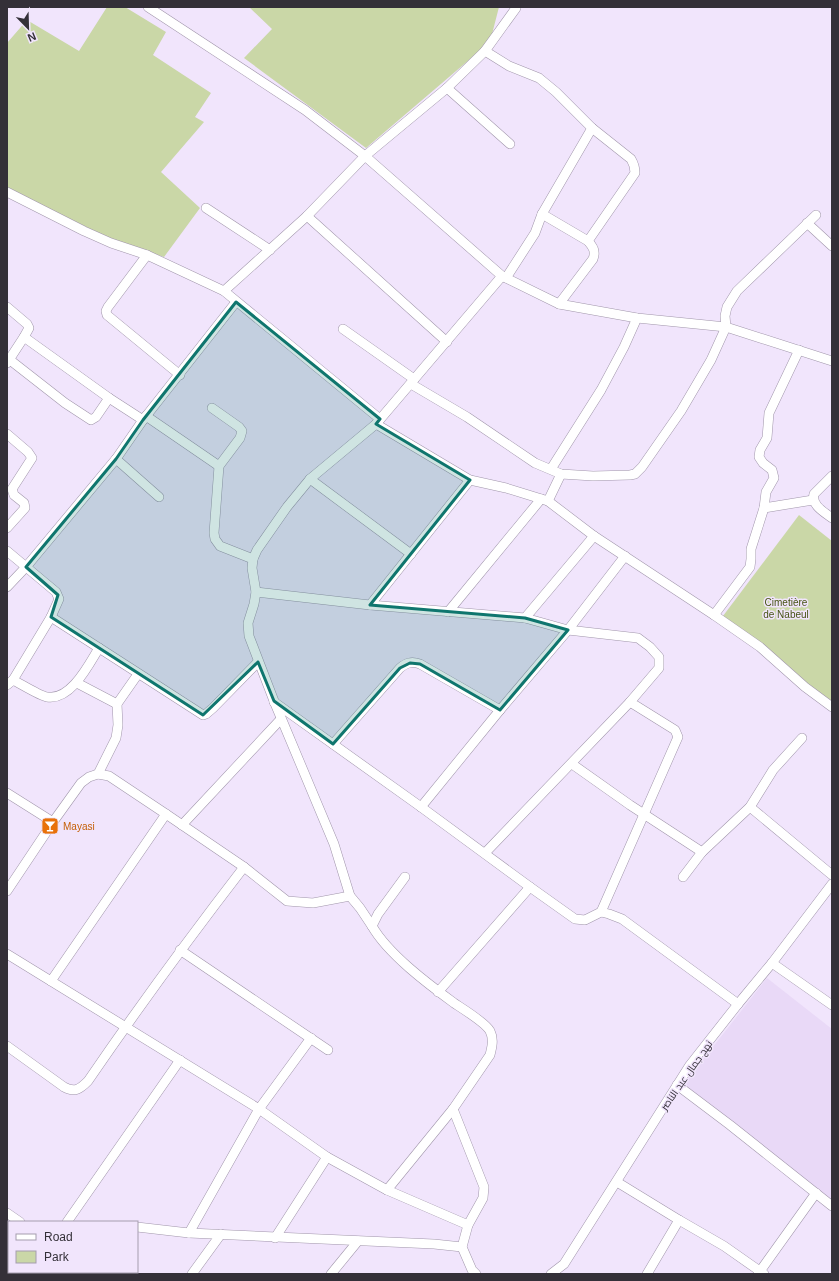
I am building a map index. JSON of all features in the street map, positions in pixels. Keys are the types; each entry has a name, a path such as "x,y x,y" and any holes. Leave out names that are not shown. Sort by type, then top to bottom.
{"street":[{"path":"148,7 305,110 365,156 504,277 559,304 637,318 726,326 832,361"},
{"path":"224,291 307,216 365,156 448,88 485,51 516,8"},
{"path":"485,51 509,66 539,78 556,92 592,128 632,159 635,168 634,173 588,241"},
{"path":"448,88 510,144"},
{"path":"387,1190 453,1109 490,1055 493,1045 490,1031 487,1027 438,992 392,951 380,938 350,896 334,844 258,662 248,629 248,622 256,592 252,568 253,559 257,550 287,506 310,479 378,422 504,277 536,233 542,214 592,128"},
{"path":"7,192 84,231 111,243 147,255 224,291 378,422 470,480 506,488 545,500 594,536 760,647 805,687 832,708"},
{"path":"206,208 270,250"},
{"path":"542,214 588,241 595,254 593,259 559,304"},
{"path":"343,329 413,381 535,463 561,474 593,476 630,475 638,471 698,385 726,326 725,316 727,307 737,291 816,215"},
{"path":"307,216 447,342"},
{"path":"807,223 832,246"},
{"path":"147,255 106,311 108,315 180,375"},
{"path":"7,587 26,567 116,459 144,418 180,375 236,302"},
{"path":"7,307 27,324 29,328 8,361 65,403 91,420 96,418 109,398"},
{"path":"551,469 565,444 601,390 624,347 637,318"},
{"path":"24,338 109,398 144,418 219,466"},
{"path":"714,615 750,567 751,549 764,508 766,492 774,478 772,470 763,463 759,457 760,450 767,438 769,413 799,350"},
{"path":"212,408 239,427 242,431 240,438 219,466 214,533 215,539 220,546 253,559"},
{"path":"7,434 28,452 32,458 12,489 14,495 24,503 25,508 7,528"},
{"path":"116,459 159,497"},
{"path":"448,612 545,500 561,474"},
{"path":"832,476 814,494 813,500 814,504 832,518"},
{"path":"310,479 411,554"},
{"path":"370,605 470,480"},
{"path":"764,508 813,500"},
{"path":"525,618 594,536"},
{"path":"7,551 56,592 59,602 10,682 47,697 63,693 77,683 99,648"},
{"path":"422,807 500,710 568,630 625,556"},
{"path":"256,592 370,605 525,618 568,630 638,638 660,657 659,668 630,702 486,853"},
{"path":"51,617 202,715 206,714 213,708 258,662"},
{"path":"333,744 404,664 420,664 500,710"},
{"path":"98,774 116,738 118,725 117,704 138,674"},
{"path":"77,683 117,704"},
{"path":"274,701 486,853 575,919 585,920 601,912 678,737 675,730 630,702"},
{"path":"182,825 281,719"},
{"path":"682,877 702,852 750,807 774,770 802,738"},
{"path":"572,764 643,814 702,852"},
{"path":"7,890 81,783 89,777 98,774 109,776 166,814 244,867 287,901 313,903 350,896"},
{"path":"7,793 53,822"},
{"path":"750,807 832,875"},
{"path":"51,981 166,814"},
{"path":"7,1046 64,1087 70,1090 81,1088 180,950 244,867"},
{"path":"372,926 378,914 405,877"},
{"name":"نهج جمال عبد الناصر","path":"551,1274 564,1264 690,1065 772,963 832,884"},
{"path":"438,992 530,887"},
{"path":"601,912 622,919 738,1004"},
{"path":"180,950 328,1050"},
{"path":"7,954 259,1109 327,1157 387,1190 468,1225"},
{"path":"772,963 832,1005"},
{"path":"188,1233 259,1109 311,1038"},
{"path":"68,1221 180,1060"},
{"path":"677,1085 832,1206"},
{"path":"453,1109 484,1187 483,1198 468,1225 462,1247 472,1270 476,1274"},
{"path":"275,1238 327,1157"},
{"path":"617,1182 724,1246 761,1273 816,1193"},
{"path":"7,1213 19,1221"},
{"path":"647,1274 679,1220"},
{"path":"138,1227 188,1233 434,1244 462,1247"},
{"path":"192,1274 221,1234"},
{"path":"331,1274 358,1241"}],"highlighted area":[{"path":"236,302 380,419 376,424 470,480 370,605 525,618 568,630 500,710 420,664 410,663 400,668 333,744 274,701 258,662 203,715 51,617 58,595 26,567 116,459 143,420"}],"shaded area":[{"path":"767,978 832,1029 832,1201 683,1085"}],"green space":[{"path":"107,7 125,7 166,32 153,55 211,93 195,117 204,122 161,172 200,208 164,257 96,235 7,187 7,43 27,20 79,51"},
{"path":"249,7 499,7 490,42 366,148 244,58 272,29"},
{"name":"Cimetière de Nabeul","path":"799,515 832,541 832,704 723,616"}],"place":[{"name":"Mayasi","path":"50,826"}]}
